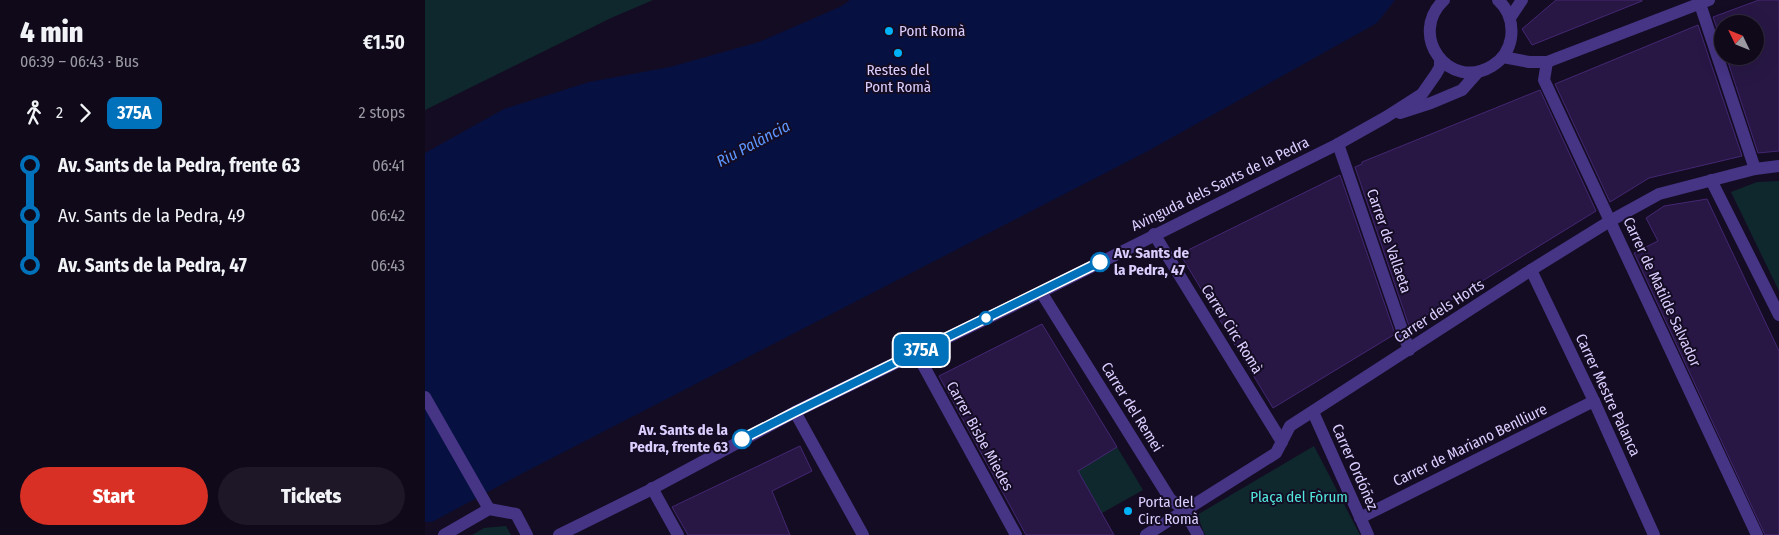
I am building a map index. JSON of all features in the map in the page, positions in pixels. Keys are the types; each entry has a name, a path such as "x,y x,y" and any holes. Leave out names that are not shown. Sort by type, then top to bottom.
{"street":[{"path":"1440,2 1433,14 1429,32 1433,48 1440,59 1448,66 1457,70 1478,72 1492,66 1503,57 1509,45 1512,31 1510,18 1500,0"},
{"path":"1510,18 1522,0"},
{"path":"1503,57 1529,62 1547,62 1705,2 1755,169"},
{"path":"1386,117 1422,94 1440,67 1440,59"},
{"name":"Carrer de Matilde Salvador","path":"1547,62 1544,80 1757,535"},
{"path":"1386,117 1431,104 1462,90 1478,72"},
{"name":"Avinguda dels Sants de la Pedra","path":"559,535 795,412 1338,144 1386,117"},
{"name":"Carrer de Vallaeta","path":"1338,144 1409,350"},
{"name":"Carrer dels Horts","path":"1146,535 1276,454 1290,426 1610,220 1659,194 1755,169 1779,166"},
{"path":"1711,180 1779,315"},
{"name":"Carrer Circ Romà","path":"1154,234 1282,442"},
{"name":"Carrer Mestre Palanca","path":"1531,270 1594,401 1654,535"},
{"name":"Carrer del Remei","path":"1041,292 1170,499 1184,510 1198,535"},
{"name":"Carrer Bisbe Miedes","path":"916,352 1016,535"},
{"path":"425,397 489,509"},
{"name":"Carrer de Mariano Benlliure","path":"1360,518 1594,401"},
{"path":"795,412 863,535"},
{"name":"Carrer Ordóñez","path":"1313,412 1368,535"},
{"path":"652,488 678,535"},
{"path":"444,535 489,509 516,514 527,535"}],"green space":[{"path":"425,0 653,0 611,18 425,110"},
{"path":"1779,181 1779,291 1731,192 1757,182"},
{"name":"Plaça del Fòrum","path":"1314,446 1360,535 1205,535 1197,515"},
{"path":"1117,447 1143,490 1102,513 1076,469"},
{"path":"506,526 511,535 472,535 484,528"}],"water":[{"name":"Riu Palància","path":"850,0 1395,0 1377,23 1146,152 523,473 432,522 425,522 425,153 504,109 589,82 670,67 759,42 842,6"}],"building":[{"path":"1556,0 1642,1 1532,45 1522,29"},
{"path":"1759,0 1779,0 1779,151 1758,153 1729,65 1764,65 1764,15 1718,15"},
{"path":"1698,25 1742,156 1649,178 1610,202 1555,84"},
{"path":"1540,90 1596,211 1409,326 1355,167 1362,164 1362,162"},
{"path":"1340,175 1395,334 1273,408 1180,254"},
{"path":"1707,199 1779,351 1779,535 1765,535 1634,253 1658,241 1646,218 1664,206"},
{"path":"1042,324 1117,447 1078,471 1114,535 1026,535 939,376"},
{"path":"800,446 812,471 772,491 790,535 688,535 672,507"}],"bus line":[{"name":"375A","path":"742,439 1100,262"}],"place":[{"name":"Pont Romà","path":"889,31"},
{"name":"Restes del Pont Romà","path":"898,53"},
{"name":"Av. Sants de la Pedra, 47","path":"1100,262"},
{"name":"Av. Sants de la Pedra, frente 63","path":"742,439"},
{"name":"Porta del Circ Romà","path":"1128,511"}]}
